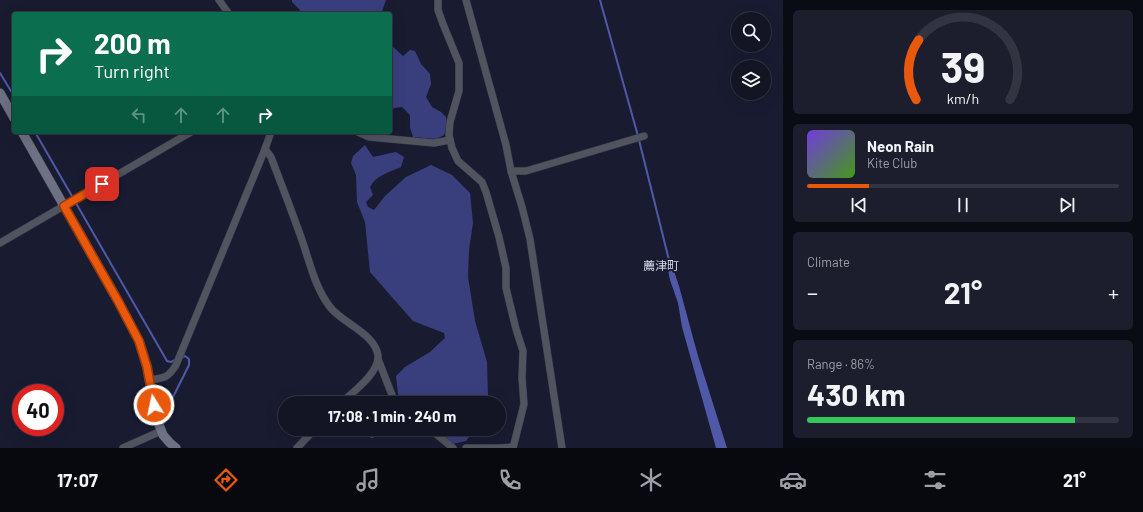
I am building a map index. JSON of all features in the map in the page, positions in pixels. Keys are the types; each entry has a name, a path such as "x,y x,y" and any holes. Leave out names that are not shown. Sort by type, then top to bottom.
{"street":[{"path":"219,0 228,12"},
{"path":"438,0 438,10 460,72 459,91 450,122 450,140 458,161 482,182 486,192 499,237 504,260 508,295 523,351 522,378 524,404 513,447 466,448"},
{"path":"466,0 530,239 562,448"},
{"path":"0,93 12,114"},
{"path":"23,134 118,301 139,341 150,380 156,417 161,431 176,448"},
{"path":"0,243 188,134"},
{"path":"150,380 162,378 170,374 176,365 270,134"},
{"path":"362,134 369,137 434,143 450,140"},
{"path":"511,171 526,171 644,136"},
{"path":"265,149 271,157 311,267 326,301 340,318 356,328 370,340 376,349 378,359 392,396"},
{"path":"348,396 373,372 378,359"},
{"path":"123,448 161,431"},
{"path":"297,448 308,436"},
{"path":"439,436 454,448"}],"shaded area":[{"path":"292,0 386,0 382,12 299,12 300,10 292,2"},
{"path":"392,46 403,56 410,50 415,51 421,64 430,74 431,84 426,97 432,107 446,117 447,127 444,135 436,139 413,137 410,127 410,115 402,107 394,108 392,110"},
{"path":"365,145 373,157 396,152 404,157 401,167 380,177 370,187 373,195 366,202 368,207 374,210 385,196 406,177 431,165 452,175 470,193 473,223 469,250 468,277 475,321 487,362 488,396 400,396 398,394 396,376 405,367 430,352 445,338 444,333 413,321 370,272 365,222 357,202 356,175 351,163 353,156"},
{"path":"671,262 698,356 727,448 716,448 682,327 678,303 670,280 667,265"},
{"path":"443,436 470,436 466,441 452,444"}],"waterway":[{"path":"600,0 638,136"},
{"path":"0,73 12,93"},
{"path":"36,134 167,361 171,362 175,360"},
{"path":"639,140 670,264"},
{"path":"168,407 189,365 189,359 185,356 183,357"}],"district":[{"name":"薦津町","path":"661,265"}],"route":[{"path":"102,184 64,206 139,341 147,367 154,405"}]}
